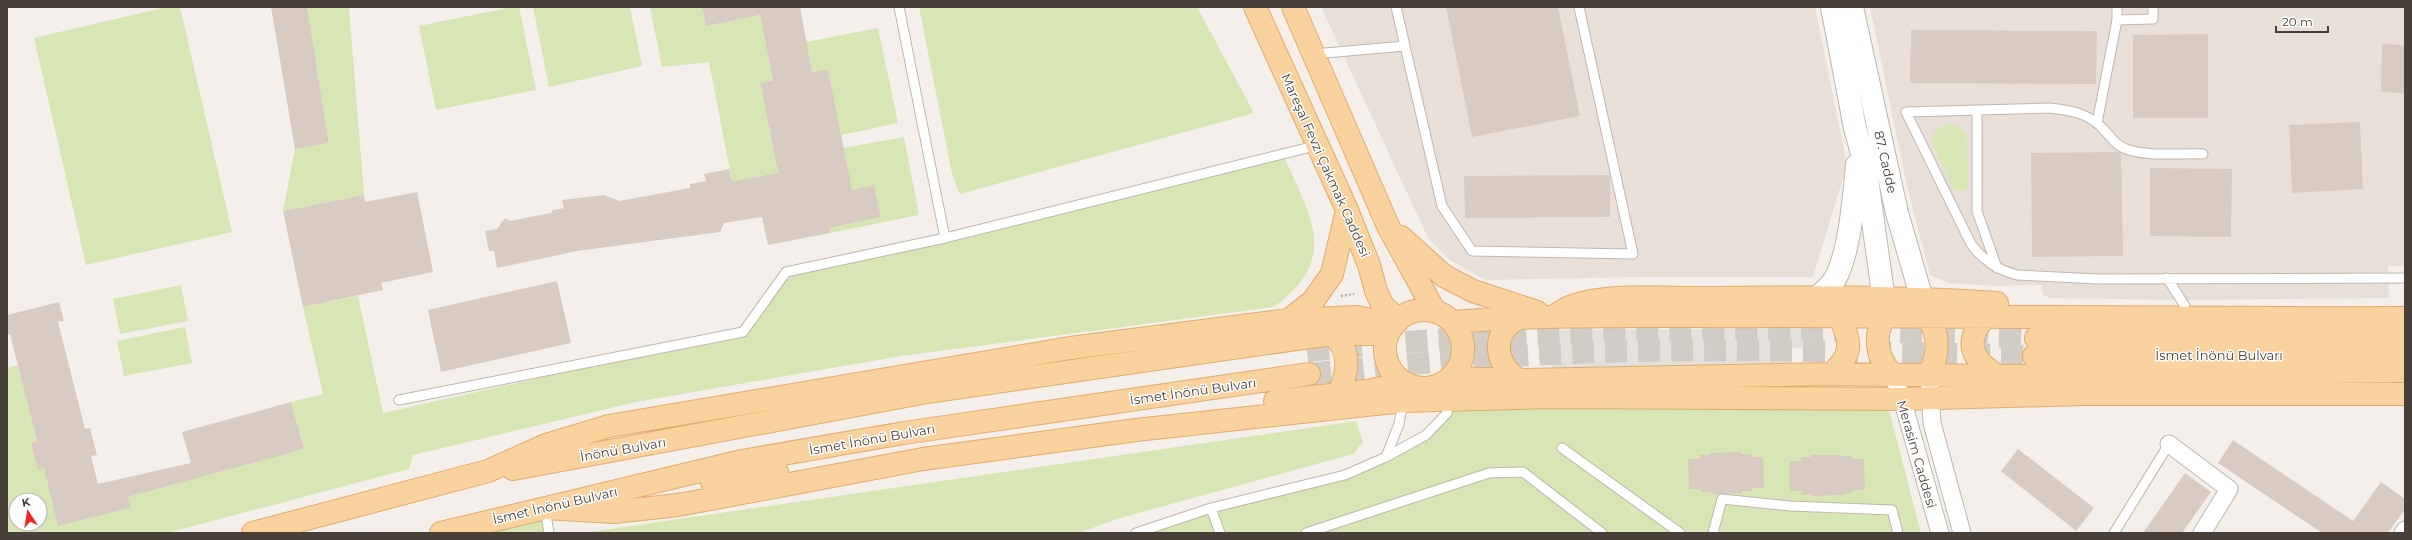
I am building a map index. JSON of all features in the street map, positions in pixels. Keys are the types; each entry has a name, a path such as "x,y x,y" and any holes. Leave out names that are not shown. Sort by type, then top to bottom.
{"main road":[{"name":"Mareşal Fevzi Çakmak Caddesi","path":"1254,7 1319,145 1369,265 1376,291 1394,327"},
{"path":"1293,7 1388,226 1434,310 1453,322 1460,332 1463,344 1463,356 1448,386"},
{"path":"1289,320 1313,301 1332,274 1347,210"},
{"path":"1388,226 1444,276 1473,291 1553,317"},
{"path":"1553,317 1563,309 1587,301 1628,298 1818,297 1885,307 2028,305 2185,306 2405,303"},
{"path":"1453,322 1521,317 1839,316 1885,307"},
{"path":"1885,307 1881,322 1878,346 1883,366 1893,375"},
{"path":"1924,307 1986,316 2144,319 2405,318"},
{"path":"1924,307 1936,334 1938,346 1929,376"},
{"path":"1406,390 1390,367 1385,345 1394,327 1404,316 1417,310 1434,310"},
{"path":"1831,374 1844,363 1848,354 1848,337 1839,316"},
{"path":"1986,316 1973,335 1973,346 1980,364 1998,376"},
{"path":"253,533 488,471 546,444 609,426 1070,348 1289,320 1357,317 1394,327"},
{"path":"1518,380 1509,374 1498,348 1498,338 1507,324 1521,317"},
{"path":"759,425 927,392 1331,334 1394,327"},
{"path":"1331,334 1340,341 1345,351 1347,363 1345,378 1339,393"},
{"name":"İsmet İnönü Bulvarı","path":"2405,334 2035,347 2405,353"},
{"name":"İsmet İnönü Bulvarı","path":"759,425 914,407 1307,351"},
{"path":"545,508 614,512 678,505 923,460 1406,390 1518,380 1831,374 1998,376 2405,371"},
{"name":"İsmet İnönü Bulvarı","path":"441,533 742,462 889,436 1309,374"},
{"path":"1448,386 1550,397 1902,399 2083,394 2405,394"},
{"path":"545,508 1082,425 1339,393 1406,390"},
{"name":"İnönü Bulvarı","path":"488,471 514,469 759,425"}],"street":[{"name":"87. Cadde","path":"1832,7 1855,128 1865,164 1885,307"},
{"name":"87. Cadde","path":"1852,7 1897,213 1924,307"},
{"path":"1818,297 1835,280 1843,253 1856,165 1855,128"},
{"name":"Merasim Caddesi","path":"1893,375 1902,399 1940,533"},
{"name":"Merasim Caddesi","path":"1929,376 1929,398 1932,423 1962,533"},
{"path":"2169,444 2229,489 2202,533"}],"lane":[{"path":"899,7 946,238"},
{"path":"1396,7 1442,206 1472,251 1633,254 1579,7"},
{"path":"2097,123 2117,20 2117,7"},
{"path":"2117,20 2153,19 2153,7"},
{"path":"1314,54 1405,46"},
{"path":"2203,154 2158,153 2127,150 2114,143 2097,123 2086,115 2070,110 2048,108 1906,112 1971,244 1985,261 1997,268 2017,275 2065,278 2405,278"},
{"path":"1977,110 1977,211 1997,268"},
{"path":"399,400 743,332 786,272 946,238 1319,145"},
{"path":"2167,278 2185,306"},
{"path":"1136,533 1211,508 1345,475 1386,457 1426,436 1447,413 1448,386"},
{"path":"1386,457 1399,424 1406,390"},
{"path":"2114,533 2169,444"},
{"path":"1562,448 1680,533"},
{"path":"1306,533 1489,473 1523,472 1602,533"},
{"path":"1713,533 1722,500 1790,506 1892,510 1898,533"},
{"path":"545,508 549,533"},
{"path":"1211,508 1220,533"}],"shaded area":[{"path":"1321,7 1815,7 1847,165 1813,277 1644,277 1486,280 1451,261 1428,238"},
{"path":"1870,7 2405,7 2405,266 2388,266 2389,298 2181,300 2049,298 2042,294 2041,285 1995,286 1949,283 1930,275 1907,186"},
{"path":"1811,328 1812,347 1792,348 1792,367 1552,368 1552,330"}],"green space":[{"path":"167,7 180,7 232,232 86,265 34,38"},
{"path":"307,7 349,7 364,195 283,211 295,149 329,143"},
{"path":"512,7 519,7 536,90 436,110 419,26"},
{"path":"533,7 630,7 642,66 549,87"},
{"path":"650,7 702,7 706,26 760,15 773,80 760,83 778,173 732,181 709,62 662,67"},
{"path":"919,7 1197,7 1254,113 960,194 953,178"},
{"path":"878,28 898,123 841,135 828,69 812,72 806,42"},
{"path":"1950,124 1961,128 1967,135 1968,186 1964,191 1953,189 1931,141 1933,134 1937,130"},
{"path":"904,137 919,215 830,233 829,228 881,217 874,186 852,190 843,148"},
{"path":"1283,154 1310,217 1314,235 1313,253 1307,271 1295,289 1274,307 901,356 636,402 413,455 409,469 167,533 7,533 7,368 18,365 37,441 32,443 39,469 44,468 59,526 131,508 128,497 304,449 291,402 323,394 303,307 358,296 383,413 743,332 786,272"},
{"path":"181,285 188,321 120,334 113,299"},
{"path":"185,327 192,363 124,376 117,341"},
{"path":"1449,399 1886,399 1921,533 1136,533 1345,475 1426,435 1447,413"},
{"path":"1356,421 1363,442 1353,454 1117,519 1079,533 582,533"},
{"path":"545,508 549,533 441,533"}],"building":[{"path":"271,7 307,7 329,143 295,149"},
{"path":"702,7 800,7 812,72 828,69 852,190 874,185 881,217 829,228 830,233 768,245 762,217 724,223 720,232 577,251 497,268 494,251 489,251 485,231 497,229 505,218 510,221 551,213 553,210 564,208 562,200 604,195 619,201 690,188 690,184 706,181 704,174 729,169 732,181 778,173 760,83 773,80 760,15 706,26"},
{"path":"1446,7 1558,7 1580,116 1472,137"},
{"path":"1911,30 2097,31 2096,84 1910,83"},
{"path":"2208,34 2208,118 2133,118 2133,35"},
{"path":"2382,44 2405,45 2405,93 2381,92"},
{"path":"2360,122 2363,189 2292,193 2289,125"},
{"path":"2119,152 2121,154 2123,256 2032,257 2031,153"},
{"path":"2150,168 2232,169 2231,237 2150,236"},
{"path":"1610,175 1610,217 1465,218 1464,176"},
{"path":"417,192 433,272 381,283 383,290 303,307 283,211 364,195 365,202"},
{"path":"557,281 571,343 441,372 428,310"},
{"path":"59,302 64,321 58,322 85,429 90,428 97,455 91,456 98,484 191,463 182,432 291,402 304,449 128,497 131,508 58,526 44,468 38,470 31,443 37,441 10,334 7,335 7,315"},
{"path":"2233,440 2353,521 2381,482 2405,499 2405,509 2388,533 2322,533 2218,463"},
{"path":"2018,449 2094,508 2076,531 2001,471"},
{"path":"1742,452 1741,454 1751,454 1751,457 1763,457 1764,488 1752,488 1752,491 1742,491 1742,493 1711,494 1711,492 1701,492 1701,489 1689,489 1688,459 1700,459 1700,455 1710,455 1710,453"},
{"path":"1811,455 1842,455 1852,456 1852,459 1864,459 1865,490 1853,490 1853,493 1843,495 1812,496 1812,494 1802,495 1802,491 1790,491 1789,461 1801,461 1801,457 1811,457"},
{"path":"2185,473 2211,492 2182,533 2143,533"}],"tunnel":[{"path":"1307,351 1497,336 1625,331 1752,329 1898,332 2036,338"},
{"path":"1309,374 1472,359 1629,351 1745,350 2034,356"}]}
